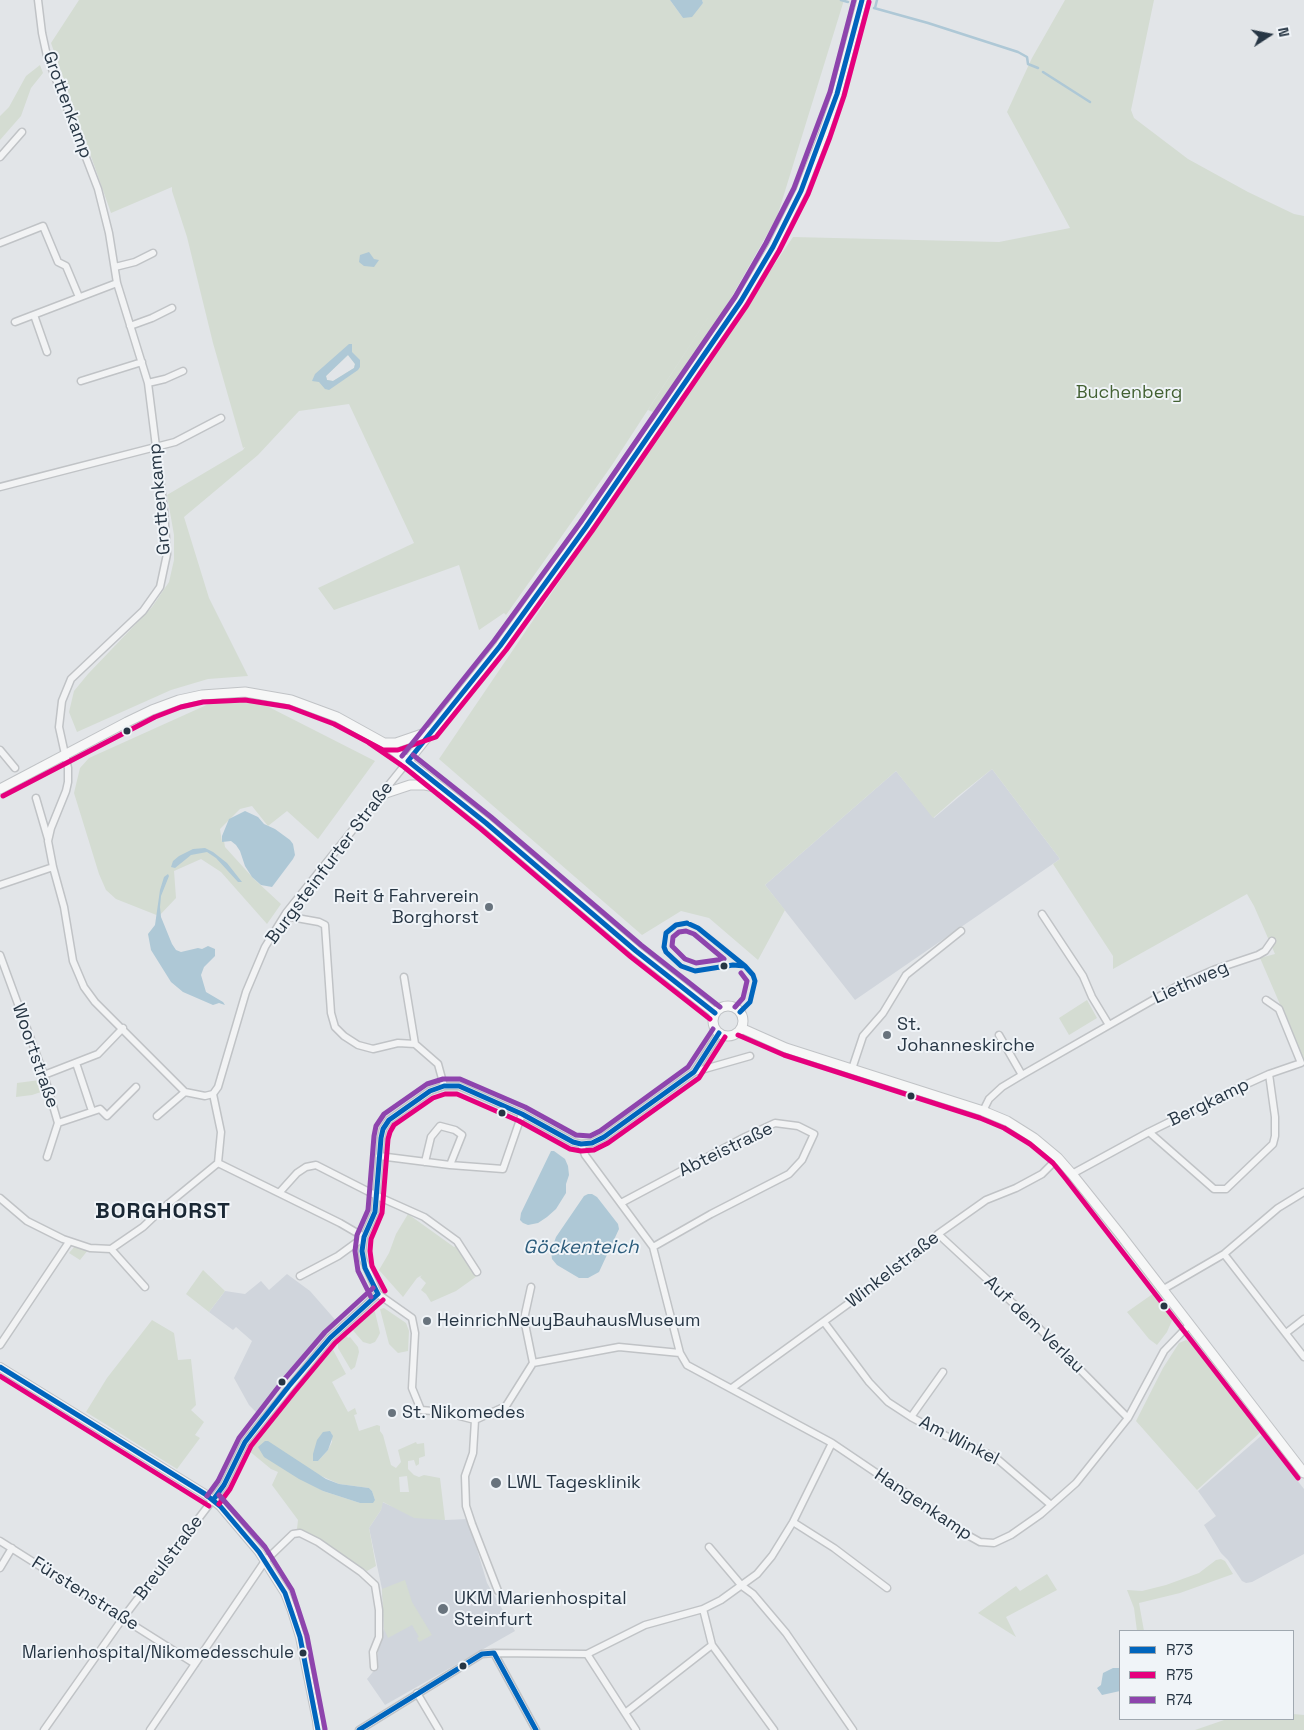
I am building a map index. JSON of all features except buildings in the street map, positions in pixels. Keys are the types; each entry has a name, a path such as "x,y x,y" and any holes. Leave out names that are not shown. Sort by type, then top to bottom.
{"main road":[{"name":"Burgsteinfurter Straße","path":"408,761 500,646 586,527 741,301 764,262 801,191 837,94 862,0"},
{"path":"0,789 135,718 170,703 202,695 245,692 291,700 319,709 384,743 531,861 636,951 715,1013"},
{"path":"384,743 396,743 431,731"},
{"path":"378,798 400,788 410,786 425,785 442,789"},
{"path":"725,1006 736,1008 742,1017 741,1028 731,1036 719,1033 713,1024 715,1013 725,1006"},
{"path":"741,1028 786,1048 983,1111 1008,1121 1034,1138 1058,1158 1072,1174 1304,1472"}],"street":[{"name":"Grottenkamp","path":"38,0 47,56 98,189 109,233 117,283 148,384 167,554 165,572 160,586 143,611 71,679 62,701 59,727 68,775 66,791 56,813 48,841"},
{"path":"0,157 22,132"},
{"path":"0,243 43,226 58,262 66,266 79,297"},
{"path":"115,267 135,262 153,253"},
{"path":"15,322 117,283"},
{"path":"130,326 172,308"},
{"path":"34,315 48,352"},
{"path":"81,381 142,362"},
{"path":"148,384 183,371"},
{"path":"0,487 175,442 221,418"},
{"path":"0,750 15,768"},
{"name":"Burgsteinfurter Straße","path":"213,1094 218,1087 246,992 265,947 286,913 408,761"},
{"path":"0,1198 27,1221 69,1242 90,1248 111,1249 143,1227 218,1163 221,1132 213,1094 205,1096 185,1092 95,1002 84,987 73,960 64,908 36,798"},
{"path":"0,885 53,866"},
{"path":"286,913 325,925 331,1013 335,1026 344,1036 358,1046 372,1048 398,1043 415,1044 438,1064 444,1086"},
{"path":"1042,914 1083,976 1092,997 1109,1025"},
{"path":"852,1069 863,1036 883,1013 906,975 961,931"},
{"name":"Liethweg","path":"983,1111 989,1100 1002,1087 1022,1075 1179,985 1216,969 1258,955 1272,941"},
{"name":"Woortstraße","path":"0,955 44,1075 58,1123 47,1157"},
{"path":"404,977 415,1044"},
{"name":"Bergkamp","path":"1072,1174 1149,1132 1269,1074 1301,1063 1279,1009 1266,1000"},
{"path":"44,1075 98,1054 123,1028"},
{"path":"694,1072 719,1033"},
{"path":"999,1035 1022,1075"},
{"path":"531,1287 524,1319 533,1363 506,1406 475,1420 444,1412 421,1410 412,1388 415,1333 412,1318 378,1294 363,1259 362,1251 364,1237 375,1212 381,1138 389,1120 430,1091 444,1086 458,1086 522,1114 573,1142 581,1144 604,1137 694,1072 750,1056"},
{"path":"76,1063 92,1111"},
{"name":"Bergkamp","path":"1149,1132 1214,1189 1226,1188 1273,1144 1275,1117 1269,1074"},
{"path":"58,1123 100,1109 107,1116 136,1087"},
{"path":"157,1116 185,1092"},
{"path":"379,1156 450,1165 504,1169 522,1114"},
{"name":"Abteistraße","path":"621,1203 745,1137 776,1123 798,1126 814,1134 802,1160 789,1174 711,1214 653,1247"},
{"path":"425,1162 431,1137 440,1126 462,1134 450,1165"},
{"path":"533,1363 619,1347 680,1353 653,1247 585,1155 581,1144"},
{"name":"Winkelstraße","path":"732,1388 910,1259 938,1234 986,1200 1016,1188 1042,1174 1058,1158"},
{"path":"218,1163 364,1237"},
{"path":"279,1193 297,1173 306,1167 316,1165 424,1217 457,1241 477,1272"},
{"path":"1162,1290 1224,1254 1278,1208 1304,1192"},
{"name":"Auf dem Verlau","path":"938,1234 1030,1319 1128,1418"},
{"path":"300,1276 338,1256 364,1237"},
{"path":"0,1345 69,1242"},
{"path":"111,1249 145,1287"},
{"path":"1224,1254 1304,1357"},
{"name":"Breulstraße","path":"44,1730 123,1618 224,1485 245,1442 330,1338 378,1294"},
{"path":"1286,1333 1304,1319"},
{"name":"Am Winkel","path":"824,1322 869,1382 888,1402 911,1418 946,1436 995,1457 1051,1505"},
{"name":"Hangenkamp","path":"680,1353 687,1365 832,1444 906,1493 946,1523 987,1544 1001,1541 1041,1514 1076,1483 1128,1418 1164,1351 1189,1325"},
{"path":"0,1367 213,1500 238,1528 265,1561 285,1594 292,1611 303,1653 318,1730"},
{"name":"Am Winkel","path":"911,1418 943,1372"},
{"path":"475,1420 473,1452 465,1476 466,1506 498,1591"},
{"path":"359,1730 482,1654 587,1654 645,1625 703,1609 722,1600 757,1574 772,1556 793,1522 832,1444"},
{"path":"793,1522 834,1548 887,1588"},
{"path":"150,1730 265,1561 293,1534 300,1533 318,1542 361,1572 375,1585 378,1596 379,1637 373,1652 374,1667"},
{"name":"Fürstenstraße","path":"0,1541 194,1664"},
{"path":"710,1547 742,1586 753,1594 786,1633 853,1730"},
{"path":"0,1568 12,1548"},
{"path":"703,1609 712,1645 774,1730"},
{"path":"625,1713 712,1645"},
{"path":"494,1653 536,1730"},
{"path":"587,1654 636,1730"},
{"path":"417,1693 439,1730"}],"shaded area":[{"path":"992,769 1060,859 855,1000 765,885 896,771 934,818"},
{"path":"287,1274 310,1291 338,1323 285,1378 260,1416 249,1405 234,1378 252,1341 236,1327 233,1330 209,1312 225,1291 245,1294 261,1281 269,1290"},
{"path":"1262,1435 1304,1489 1304,1554 1252,1582 1246,1583 1242,1581 1221,1553 1204,1525 1216,1516 1198,1491"},
{"name":"UKM Marienhospital Steinfurt","path":"382,1502 445,1520 468,1519 487,1583 515,1631 385,1705 367,1679 377,1667 378,1650 384,1629 382,1589 369,1528 381,1510"}],"green space":[{"path":"79,0 670,0 683,18 703,3 702,0 844,0 777,217 719,319 653,412 648,410 720,299 612,465 506,615 504,613 479,630 459,565 334,610 318,588 414,543 349,404 299,411 258,455 184,517 209,598 248,676 208,679 171,690 77,732 69,712 74,691 152,607 169,582 174,560 174,535 167,495 243,450 245,447 243,448 213,343 187,237 172,187 111,213 51,43","holes":["348,355 355,364 354,368 333,381 327,380 326,376"]},
{"name":"Buchenberg","path":"1065,0 1154,0 1131,110 1134,118 1188,159 1248,192 1294,214 1304,216 1304,1060 1260,958 1275,954 1247,894 1113,969 1113,956 1053,864 1060,859 992,769 933,818 896,771 765,885 785,910 758,960 709,918 681,911 642,935 439,759 793,237 999,242 1070,228 1007,112 1032,58"},
{"path":"40,65 43,73 31,88 21,116 0,140 0,116 9,107 26,76"},
{"path":"257,701 375,761 318,839 287,811 268,826 252,806 240,809 220,829 222,842 224,841 225,847 254,879 281,904 267,924 221,872 201,859 174,871 176,898 159,916 116,899 106,890 99,874 74,793 80,768 89,758 211,703"},
{"path":"1087,1000 1097,1018 1069,1035 1059,1018"},
{"path":"40,1080 44,1091 16,1097 17,1083"},
{"path":"408,1214 454,1247 458,1244 477,1276 456,1291 431,1302 421,1290 426,1283 420,1277 422,1275 417,1278 403,1297 379,1270"},
{"path":"75,1246 88,1250 80,1260 69,1253"},
{"path":"203,1270 225,1291 209,1312 186,1294"},
{"path":"1154,1293 1173,1318 1167,1332 1157,1345 1149,1339 1127,1312"},
{"path":"374,1308 380,1333 375,1342 370,1344 363,1342 350,1327"},
{"path":"384,1308 406,1323 409,1331 408,1351 398,1353 389,1344 380,1309"},
{"path":"152,1320 174,1333 178,1360 191,1359 196,1405 191,1410 204,1422 195,1435 200,1438 177,1469 86,1412 107,1378"},
{"path":"345,1334 358,1347 359,1352 355,1367 351,1370 338,1348 338,1340"},
{"path":"1186,1340 1195,1344 1261,1432 1197,1490 1136,1421 1163,1368 1179,1343"},
{"path":"331,1346 346,1374 332,1382 348,1412 355,1408 357,1414 354,1415 359,1431 377,1425 380,1426 391,1465 396,1468 401,1462 398,1450 416,1442 417,1444 424,1443 425,1456 419,1458 419,1464 416,1466 414,1460 408,1461 408,1469 419,1477 424,1475 440,1478 445,1520 414,1518 383,1502 381,1510 369,1528 376,1566 367,1571 315,1537 297,1529 298,1520 272,1485 278,1472 271,1469 248,1450","holes":["332,1433 332,1442 328,1450 318,1461 313,1461","317,1474 339,1484 369,1488 375,1500 360,1503 323,1491 315,1486","407,1476 409,1492 400,1492 399,1477"]},
{"path":"1221,1559 1225,1561 1233,1574 1180,1593 1139,1603 1144,1630 1137,1630 1134,1608 1127,1590 1142,1591 1166,1585 1199,1573 1216,1560"},
{"path":"1047,1574 1057,1590 1006,1617 1016,1637 978,1613 1016,1586 1020,1591"},
{"path":"405,1580 412,1602 432,1635 419,1642 417,1638 419,1637 412,1625 388,1638 384,1629 382,1589"},
{"path":"1294,1714 1304,1715 1304,1730 1195,1730 1224,1720 1294,1720"}],"water":[{"path":"670,0 702,0 703,3 692,17 683,18"},
{"path":"369,252 374,259 379,260 374,267 364,266 359,262 360,255"},
{"path":"349,344 352,344 352,352 360,360 358,370 329,390 325,389 319,382 312,381 315,374","holes":["348,355 355,364 354,368 333,381 327,380 326,376"]},
{"path":"245,811 258,817 264,824 275,829 293,844 295,855 272,887 261,885 252,877 236,845 231,841 222,842 222,836 229,819"},
{"path":"205,848 227,863 242,882 238,882 216,858 207,852 191,855 175,868 171,867 173,861 179,856 193,849"},
{"path":"168,874 169,876 161,896 160,907 161,917 172,944 176,950 181,952 198,948 202,949 208,946 215,949 215,956 204,967 201,975 206,992 225,1005 219,1003 213,1005 183,992 171,982 151,950 148,934 155,925 160,890 164,877"},
{"name":"Göckenteich","path":"551,1151 565,1159 568,1166 569,1175 566,1193 556,1209 547,1217 538,1223 528,1225 520,1220 521,1213"},
{"name":"Göckenteich","path":"588,1194 597,1197 618,1224 619,1229 599,1272 588,1278 579,1278 557,1265 552,1259 551,1251 556,1237 584,1196"},
{"path":"330,1431 333,1436 328,1450 318,1461 313,1461 317,1440 323,1432"},
{"path":"265,1441 268,1441 326,1479 339,1484 369,1488 375,1500 373,1503 360,1503 323,1491 299,1479 264,1457 258,1447"},
{"path":"1113,1668 1119,1668 1119,1691 1102,1695 1097,1688 1101,1685 1103,1673"}],"waterway":[{"path":"841,0 848,2"},
{"path":"875,8 877,0"},
{"path":"874,8 1018,52 1027,57 1028,64 1038,68"},
{"path":"1043,72 1090,102"}],"transit line":[{"name":"R74","path":"402,756 494,641 580,523 735,297 766,243 794,188 830,92 854,0"},
{"name":"R73","path":"408,761 500,646 586,527 741,301 773,247 801,191 837,94 862,0"},
{"name":"R75","path":"3,796 155,717 181,707 203,702 245,700 289,707 334,724 383,750 398,750 436,737 506,650 592,531 747,305 779,251 808,194 830,137 844,96 869,2"},
{"name":"R75","path":"369,743 404,767 481,829 631,957 710,1019"},
{"name":"R74","path":"413,755 491,817 641,945 720,1007"},
{"name":"R73","path":"408,761 486,823 636,951 715,1013"},
{"name":"R73","path":"687,923 698,928 745,966 733,965 695,971 681,966 666,952 664,947 666,933 676,925 687,923"},
{"name":"R74","path":"686,931 694,934 724,959 696,963 685,959 672,946 673,937 679,932 686,931"},
{"name":"R73","path":"740,1012 750,1002 755,981 753,975 745,966"},
{"name":"R74","path":"735,1007 743,998 747,981 741,973"},
{"name":"R74","path":"371,1297 358,1271 355,1251 357,1235 368,1210 376,1126 384,1114 427,1084 443,1079 460,1079 525,1107 576,1135 590,1136 600,1131 688,1067 713,1029"},
{"name":"R73","path":"378,1294 365,1268 362,1251 364,1237 375,1212 381,1138 383,1129 389,1120 430,1091 444,1086 459,1086 522,1114 573,1142 581,1144 592,1143 604,1137 694,1072 719,1033"},
{"name":"R75","path":"738,1035 784,1055 980,1118 1004,1128 1030,1144 1053,1163 1066,1179 1298,1478"},
{"name":"R75","path":"385,1291 372,1266 370,1251 371,1239 382,1213 388,1139 394,1125 433,1098 445,1094 457,1094 519,1121 570,1149 581,1151 594,1150 608,1143 699,1078 725,1037"},
{"name":"R74","path":"207,1496 218,1481 239,1438 283,1381 325,1332 373,1288"},
{"name":"R73","path":"213,1500 224,1485 245,1442 289,1386 330,1338 378,1294"},
{"name":"R75","path":"219,1504 230,1489 251,1446 295,1391 335,1343 383,1300"},
{"name":"R73","path":"0,1367 205,1494 220,1506 259,1552 285,1593 300,1637 318,1730"},
{"name":"R75","path":"0,1376 209,1506"},
{"name":"R74","path":"219,1495 265,1547 292,1590 307,1636 325,1729"},
{"name":"R73","path":"359,1730 482,1654 494,1653 536,1730"}],"place":[{"name":"Reit & Fahrverein Borghorst","path":"489,907"},
{"name":"St. Johanneskirche","path":"887,1035"},
{"name":"HeinrichNeuyBauhausMuseum","path":"427,1321"},
{"name":"St. Nikomedes","path":"392,1413"},
{"name":"LWL Tagesklinik","path":"496,1483"},
{"name":"UKM Marienhospital Steinfurt","path":"443,1609"},
{"name":"Marienhospital/Nikomedesschule","path":"303,1653"}],"district":[{"name":"BORGHORST","path":"163,1212"}]}
